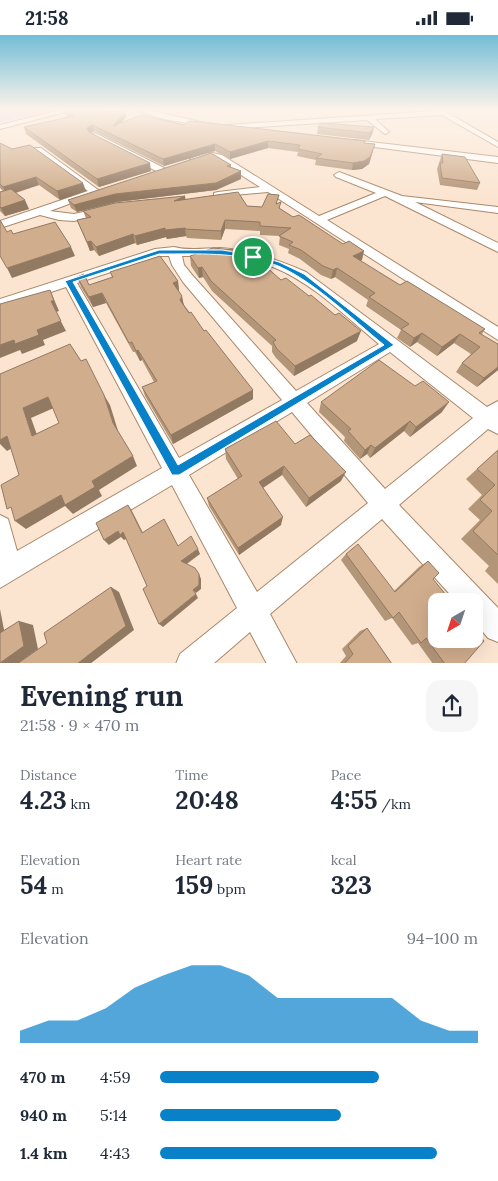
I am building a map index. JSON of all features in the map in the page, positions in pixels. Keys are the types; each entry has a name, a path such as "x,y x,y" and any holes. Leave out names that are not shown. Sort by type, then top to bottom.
{"street":[{"path":"103,138 170,167"},
{"path":"487,138 498,145"},
{"path":"344,141 498,160"},
{"path":"2,222 101,190 38,150"},
{"path":"142,177 213,155 270,189 498,334"},
{"path":"339,175 390,195 498,248"},
{"path":"205,197 270,189"},
{"path":"318,220 390,195 498,210"},
{"path":"40,211 61,219 70,219 117,207"},
{"path":"174,251 178,265 188,279 296,401 383,504 466,593"},
{"path":"0,304 140,257 174,251 222,252 277,263 301,275 390,345 495,418 383,504 190,663"},
{"path":"69,281 283,663"},
{"path":"0,527 5,572 390,345"},
{"path":"483,611 498,628"}],"building":[{"path":"40,138 101,138 150,163 97,179"},
{"path":"120,138 342,138 375,144 370,157 364,161 353,163 316,158 322,154 298,149 300,145 268,141 230,152 215,144 163,159"},
{"path":"0,143 12,149 30,145 83,183 57,191 36,177 3,187 0,184"},
{"path":"211,153 231,165 227,166 241,171 216,183 115,194 74,205 68,200"},
{"path":"442,154 465,157 480,183 442,178 440,163 443,163"},
{"path":"11,189 25,200 1,208 0,192"},
{"path":"238,192 247,206 262,207 268,194 279,195 276,204 281,202 279,208 293,217 299,215 343,244 349,241 364,251 353,256 400,285 407,281 485,329 479,333 498,344 498,367 484,378 462,363 480,347 460,334 442,347 422,333 414,338 401,329 409,324 369,297 375,293 337,268 333,270 323,266 301,250 289,245 293,242 279,236 291,228 260,226 260,222 225,220 221,231 185,228 165,230 165,228 135,236 133,234 96,247 91,241 87,242 77,220 91,217 83,211 115,203 185,196 174,201"},
{"path":"0,220 7,232 11,230 13,234 55,222 71,247 7,268 0,256"},
{"path":"213,248 234,250 238,255 244,251 249,252 281,280 286,278 335,315 339,313 361,331 295,366 277,349 273,342 276,340 211,281 202,267 198,268 190,256"},
{"path":"160,256 178,281 173,283 182,296 180,300 189,313 191,312 204,331 206,330 253,390 171,435 142,387 157,381 138,350 136,351 132,342 129,343 102,293 89,297 77,277 84,274 89,285 113,277 110,272"},
{"path":"50,290 54,301 51,301 61,321 37,330 39,335 15,344 14,340 0,345 0,304"},
{"path":"70,344 81,361 86,359 104,395 113,423 133,456 92,481 95,487 65,505 61,495 15,521 11,507 7,509 1,485 19,475 7,436 0,440 0,374","holes":["48,397 59,423 32,436 23,408"]},
{"path":"379,360 415,386 423,381 449,402 416,427 410,421 375,448 371,445 365,450 348,431 351,429 321,402"},
{"path":"276,421 295,444 310,435 346,472 309,498 284,466 259,482 283,517 238,548 207,498 242,476 225,449"},
{"path":"498,450 498,555 473,531 492,511 480,500 495,485 477,469"},
{"path":"128,505 142,533 164,519 178,546 191,536 198,549 181,561 195,568 199,574 199,585 193,590 196,594 159,624 143,589 147,586 123,532 120,535 118,531 104,540 96,523"},
{"path":"358,544 395,592 428,561 439,573 433,579 444,593 428,593 428,641 426,638 421,643 399,612 393,618 346,554"},
{"path":"111,587 126,626 78,663 18,663 47,643 44,633"},
{"path":"19,621 24,646 0,663 0,633"},
{"path":"367,628 391,663 345,663 353,654 348,646"},
{"path":"433,648 478,648 465,663 444,663"}],"route":[{"path":"159,252 222,252 253,257 277,263 301,275 390,345 176,471 69,281 159,252"}]}
